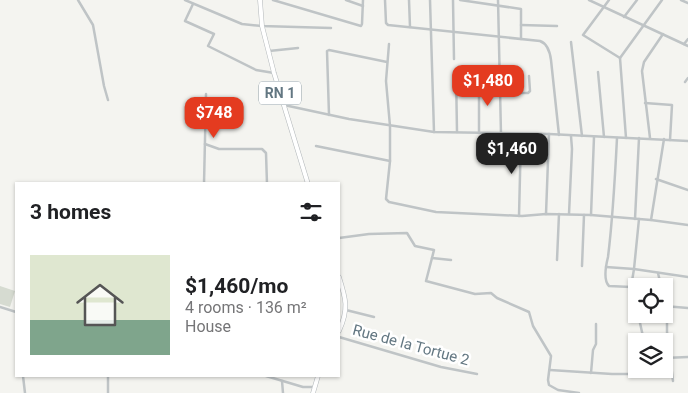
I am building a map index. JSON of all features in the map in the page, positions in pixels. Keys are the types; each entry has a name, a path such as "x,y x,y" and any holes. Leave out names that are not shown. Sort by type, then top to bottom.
{"main road":[{"name":"RN 1","path":"260,0 262,26 268,51 307,182"},
{"path":"340,282 346,310 340,327"},
{"path":"314,393 318,377"}],"street":[{"path":"78,0 93,25 108,100"},
{"path":"185,0 242,24 331,28"},
{"path":"273,0 361,26 363,0"},
{"path":"346,0 363,6"},
{"path":"385,0 387,25 540,41 546,44 550,52 559,135"},
{"path":"410,0 410,27"},
{"path":"430,0 434,132"},
{"path":"453,0 454,59"},
{"path":"460,0 521,9 521,39"},
{"path":"498,0 501,134"},
{"path":"589,0 688,46"},
{"path":"609,0 583,35 620,58"},
{"path":"624,16 637,0"},
{"path":"626,138 620,58 662,0"},
{"path":"681,0 688,3"},
{"path":"193,4 185,22 214,34 208,46 256,70 274,73"},
{"path":"521,25 557,26"},
{"path":"650,138 642,71 644,62 663,34"},
{"path":"684,44 688,39"},
{"path":"571,42 582,136"},
{"path":"389,44 386,81 390,126 390,161 386,199 389,202 436,212 520,216 569,214 651,220 688,225"},
{"path":"268,51 298,48"},
{"path":"328,115 327,51 330,50 388,62"},
{"path":"598,72 604,137"},
{"path":"456,73 457,132"},
{"path":"501,93 527,94 530,91 528,76"},
{"path":"685,82 688,78"},
{"path":"479,82 479,133"},
{"path":"204,182 206,94"},
{"path":"645,103 672,105 670,140"},
{"path":"284,105 328,115 434,132 549,134 688,141"},
{"path":"546,214 549,134"},
{"path":"520,216 522,135"},
{"path":"569,214 571,136"},
{"path":"591,216 594,137"},
{"path":"617,138 613,217 606,267 608,286 628,287"},
{"path":"632,278 637,219 639,138"},
{"path":"651,220 664,139"},
{"path":"205,144 219,149 262,149 266,153 267,182"},
{"path":"316,146 390,161"},
{"path":"656,180 688,190"},
{"path":"558,260 559,214"},
{"path":"582,266 584,215"},
{"path":"340,238 369,234 407,233 415,246 434,250 426,281 474,294 491,293 497,298 528,312 533,326 551,356 548,383 551,387 558,390 579,393"},
{"path":"432,258 451,260"},
{"path":"606,267 688,276"},
{"path":"658,273 659,278"},
{"path":"673,306 688,308"},
{"path":"0,307 15,312"},
{"path":"346,310 374,317"},
{"path":"591,373 593,350 596,344 596,324"},
{"name":"Rue de la Tortue 2","path":"340,337 441,367 477,374"},
{"path":"673,358 688,357"},
{"path":"550,370 628,374"},
{"path":"23,377 25,393"},
{"path":"108,377 108,393"},
{"path":"269,377 303,387 314,387"},
{"path":"282,381 284,393"}],"shaded area":[{"path":"0,286 15,291 10,307 0,304"}]}
